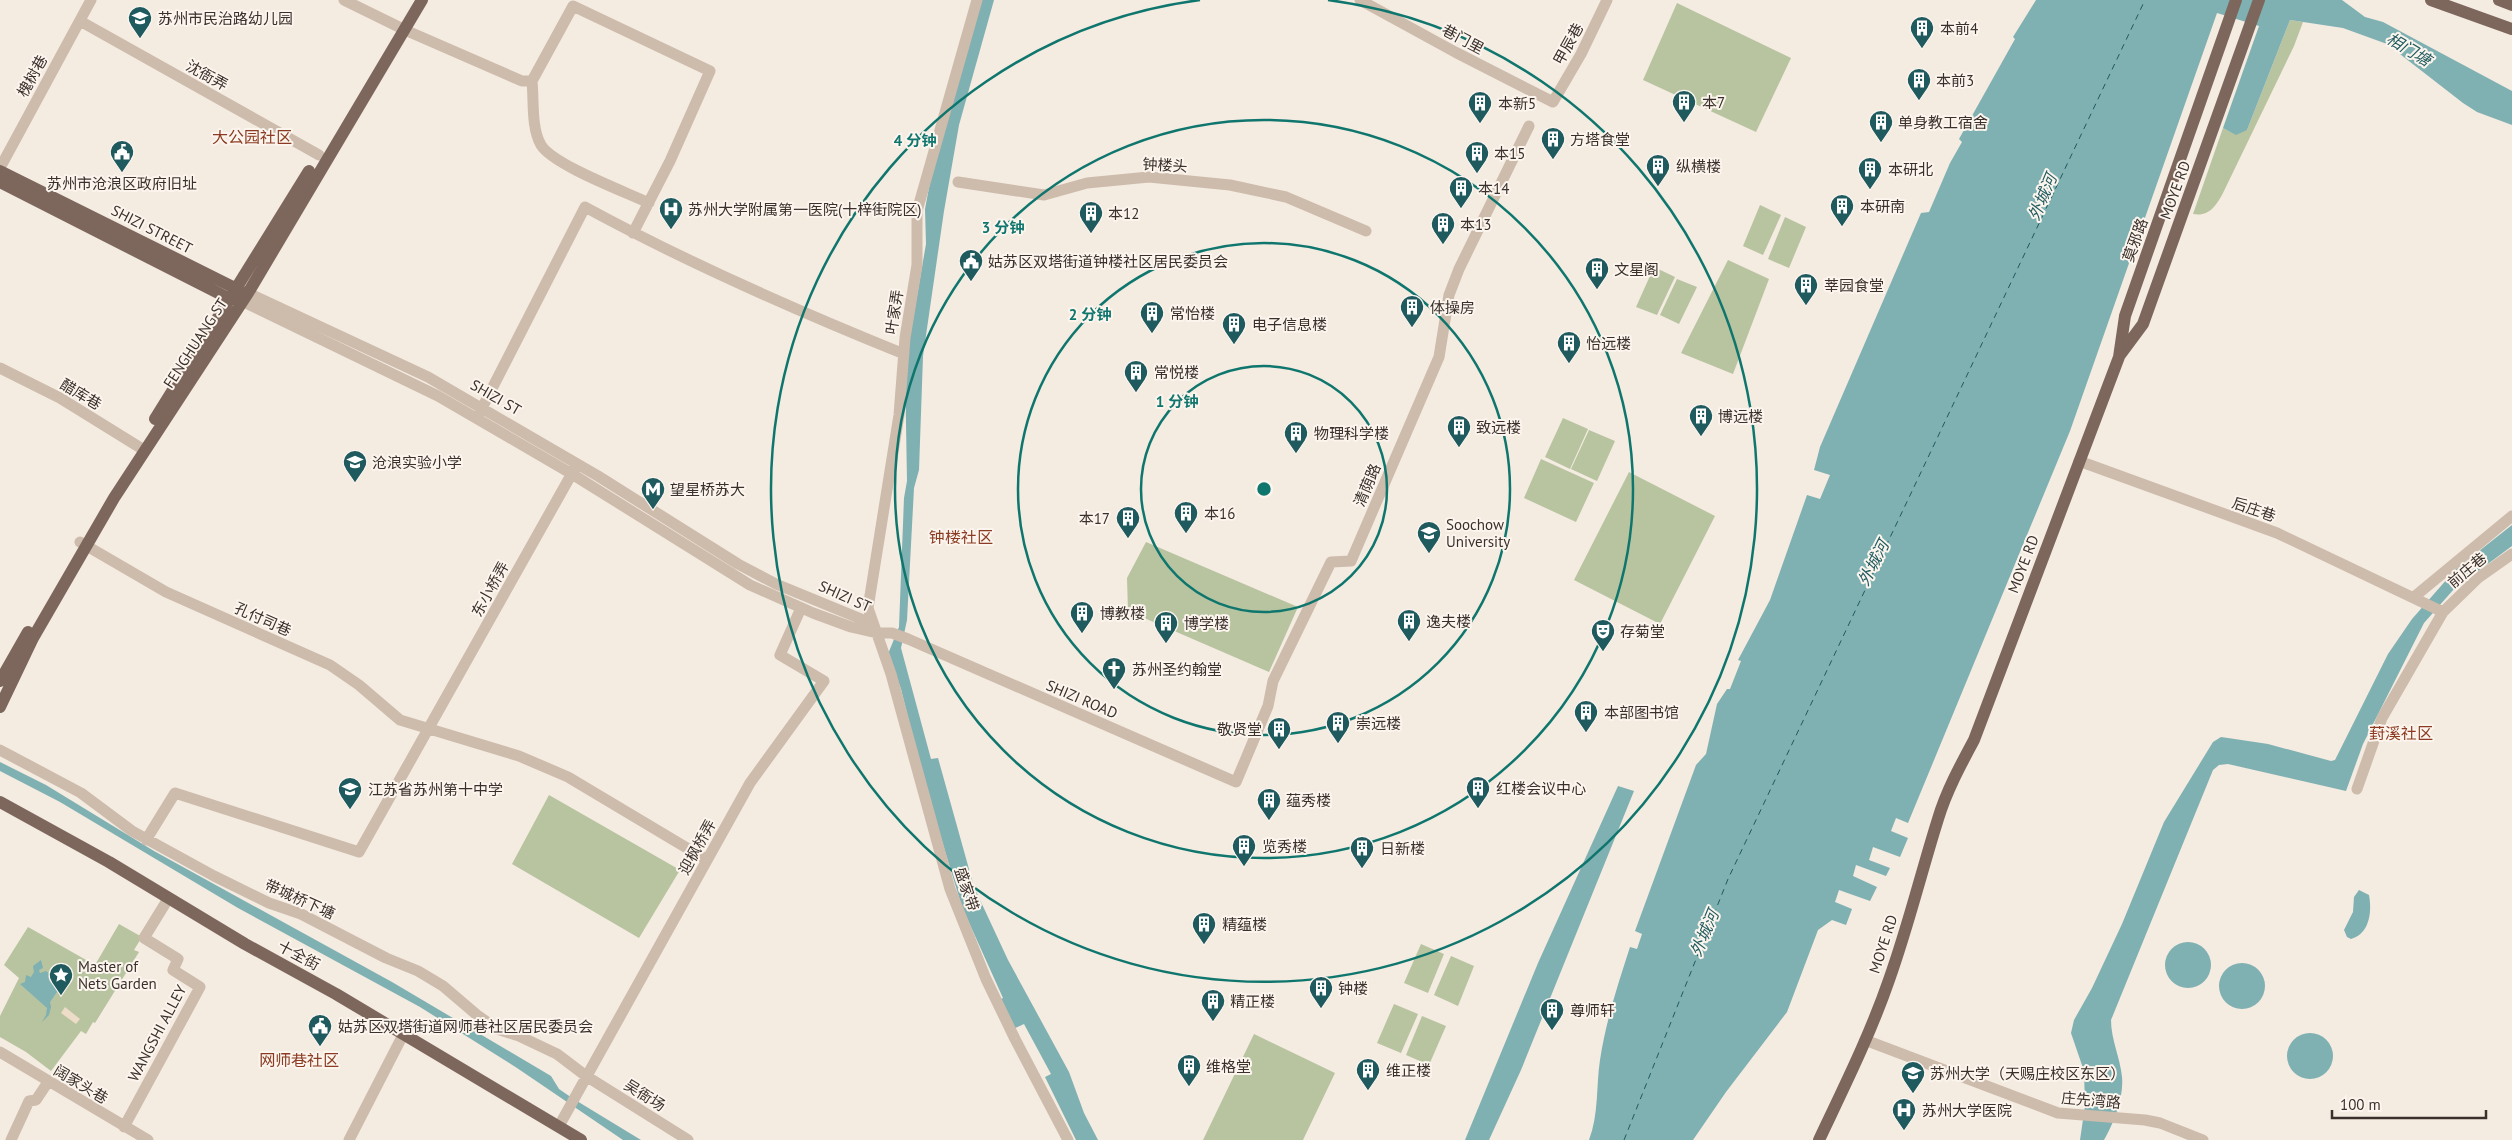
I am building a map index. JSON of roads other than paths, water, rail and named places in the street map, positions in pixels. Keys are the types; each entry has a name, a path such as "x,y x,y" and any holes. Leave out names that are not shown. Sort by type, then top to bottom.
{"main road":[{"name":"FENGHUANG ST","path":"0,681 141,448 239,296 402,28 414,0"},
{"name":"FENGHUANG ST","path":"239,296 319,155 422,0"},
{"name":"莫邪路","path":"2119,357 2125,316 2190,136 2236,0"},
{"name":"MOYE RD","path":"1820,1140 1865,1040 1889,979 1924,872 1938,818 1954,777 1974,740 2119,357 2143,324 2259,0"},
{"path":"2431,0 2512,29"},
{"path":"2499,0 2512,5"},
{"name":"SHIZI STREET","path":"0,169 239,296"},
{"name":"SHIZI STREET","path":"0,182 239,296"},
{"name":"FENGHUANG ST","path":"0,707 33,638 83,543"},
{"name":"十全街","path":"0,802 109,862 168,899 404,1033 581,1140"}],"street":[{"path":"344,0 522,81 532,81"},
{"name":"叶家弄","path":"877,632 868,608 899,415 904,354 917,265 918,211 977,0"},
{"name":"巷门里","path":"1360,0 1455,52 1553,102"},
{"name":"甲辰巷","path":"1553,102 1581,54 1607,0"},
{"name":"槐树巷","path":"0,169 80,21 86,2"},
{"path":"633,233 649,203 670,161 710,71 573,6 532,81 536,130 541,146 563,163 649,203"},
{"name":"沈衙弄","path":"80,21 319,155"},
{"name":"清荫路","path":"877,632 892,633 908,639 1236,782 1268,706 1273,681 1331,562 1351,561 1439,358 1449,295 1459,270 1529,126"},
{"name":"钟楼头","path":"958,182 1044,195 1088,183 1149,177 1230,185 1286,197 1366,231"},
{"path":"479,413 585,207 633,233 809,316 904,354"},
{"name":"SHIZI ST","path":"239,296 428,377 479,413 738,564 776,584 866,621 877,632"},
{"name":"醋库巷","path":"0,368 60,398 141,448"},
{"name":"后庄巷","path":"2080,461 2277,533 2444,612"},
{"name":"SHIZI ST","path":"575,469 723,569 801,608 851,627 877,632"},
{"name":"东小桥弄","path":"146,840 175,793 359,852 575,469"},
{"path":"2417,598 2512,516"},
{"name":"孔付司巷","path":"83,543 166,592 330,665 359,685 400,720 519,756 568,777 707,860"},
{"name":"前庄巷","path":"2357,789 2382,718 2444,612 2478,578 2512,554"},
{"name":"迎枫桥弄","path":"559,1126 750,783 824,681 780,655 801,608"},
{"name":"盛家带","path":"877,632 891,674 950,888 983,970 1015,1039 1068,1140"},
{"name":"带城桥下塘","path":"0,750 81,792 146,840 269,903 301,914 386,958 418,970 443,986 477,1016 497,1029 519,1036 557,1054 586,1076"},
{"name":"WANGSHI ALLEY","path":"124,1127 200,987 173,970 178,958 144,938 168,899"},
{"path":"349,1140 404,1033"},
{"name":"庄先湾路","path":"1865,1040 2058,1113 2118,1117 2160,1123 2202,1140"},
{"name":"阔家头巷","path":"0,1052 148,1140"},
{"name":"吴衙场","path":"586,1076 688,1140"},
{"path":"11,1140 29,1101 36,1100 48,1082"}],"water":[{"path":"980,0 994,0 959,125 944,211 923,356 919,470 914,488 907,620 901,648 931,759 938,758 974,887 1008,960 1069,1072 1084,1113 1098,1140 1076,1140 1045,1077 1051,1074 1024,1024 1013,1029 999,1000 1003,998 962,907 924,782 901,689 888,654 899,627 904,498 907,481 905,365 926,244 925,209 937,145"},
{"path":"2036,0 2342,0 2365,17 2383,22 2512,91 2512,125 2477,112 2463,103 2387,44 2343,28 2290,20 2247,130 2236,135 2223,128 2259,26 2217,13 2070,431 1908,823 1896,818 1891,831 1908,838 1900,857 1873,847 1869,860 1890,868 1886,876 1856,865 1853,876 1877,887 1870,901 1839,890 1835,902 1852,909 1846,925 1832,920 1818,930 1787,1012 1726,1092 1693,1140 1589,1140 1596,1110 1603,1045 1617,989 1630,947 1637,949 1642,934 1635,931 1696,765 1706,754 1717,704 1727,689 1730,689 1741,661 1738,660 1770,600 1807,495 1820,499 1830,475 1814,470 1820,447 1921,213 1929,212 1950,163 1962,142 1959,139 2015,39 2013,37"},
{"path":"2512,525 2512,546 2454,589 2424,623 2363,744 2346,791 2228,764 2219,765 2213,770 2111,1020 2112,1035 2122,1077 2120,1101 2115,1118 2104,1140 2080,1140 2085,1106 2084,1071 2071,1033 2074,1020 2092,988 2122,924 2164,822 2213,742 2221,737 2228,738 2268,744 2331,761 2335,760 2388,654 2412,619 2455,570"},
{"path":"0,762 46,785 154,851 392,982 551,1076 559,1089 641,1140 623,1140 517,1068 420,1007 238,908 60,802 0,771"},
{"path":"1618,786 1634,791 1521,1070 1489,1140 1465,1140 1538,963"},
{"path":"2359,890 2369,895 2370,915 2366,927 2351,939 2347,937 2344,930 2353,912 2354,897"},
{"path":"2188,942 2201,946 2207,952 2211,965 2207,978 2201,984 2188,988 2175,984 2169,978 2165,965 2169,952 2175,946"},
{"path":"41,960 43,968 39,970 40,973 46,971 63,984 61,991 57,992 50,1002 49,1015 42,1022 47,1008 20,984 25,982 26,975 31,977 34,972 33,966"},
{"path":"2242,963 2255,967 2261,973 2265,986 2261,999 2255,1005 2242,1009 2229,1005 2223,999 2219,986 2223,973 2229,967"},
{"path":"2310,1033 2323,1037 2329,1043 2333,1056 2329,1069 2323,1075 2310,1079 2297,1075 2291,1069 2287,1056 2291,1043 2297,1037"}],"place":[{"name":"苏州市民治路幼儿园","path":"140,39"},
{"name":"本前4","path":"1922,49"},
{"name":"本前3","path":"1919,101"},
{"name":"本7","path":"1684,123"},
{"name":"本新5","path":"1480,124"},
{"name":"单身教工宿舍","path":"1881,143"},
{"name":"方塔食堂","path":"1553,160"},
{"name":"苏州市沧浪区政府旧址","path":"122,173"},
{"name":"本15","path":"1477,174"},
{"name":"纵横楼","path":"1658,187"},
{"name":"本研北","path":"1870,190"},
{"name":"本14","path":"1461,209"},
{"name":"本研南","path":"1842,227"},
{"name":"苏州大学附属第一医院(十梓街院区)","path":"671,230"},
{"name":"本12","path":"1091,234"},
{"name":"本13","path":"1443,245"},
{"name":"姑苏区双塔街道钟楼社区居民委员会","path":"971,282"},
{"name":"文星阁","path":"1597,290"},
{"name":"莘园食堂","path":"1806,306"},
{"name":"体操房","path":"1412,328"},
{"name":"常怡楼","path":"1152,334"},
{"name":"电子信息楼","path":"1234,345"},
{"name":"怡远楼","path":"1569,364"},
{"name":"常悦楼","path":"1136,393"},
{"name":"博远楼","path":"1701,437"},
{"name":"致远楼","path":"1459,448"},
{"name":"物理科学楼","path":"1296,454"},
{"name":"沧浪实验小学","path":"355,483"},
{"name":"望星桥苏大","path":"653,510"},
{"name":"本16","path":"1186,534"},
{"name":"本17","path":"1128,539"},
{"name":"Soochow University","path":"1429,554"},
{"name":"博教楼","path":"1082,634"},
{"name":"逸夫楼","path":"1409,642"},
{"name":"博学楼","path":"1166,644"},
{"name":"存菊堂","path":"1603,652"},
{"name":"苏州圣约翰堂","path":"1114,690"},
{"name":"本部图书馆","path":"1586,733"},
{"name":"崇远楼","path":"1338,744"},
{"name":"敬贤堂","path":"1279,750"},
{"name":"红楼会议中心","path":"1478,809"},
{"name":"江苏省苏州第十中学","path":"350,810"},
{"name":"蕴秀楼","path":"1269,821"},
{"name":"览秀楼","path":"1244,867"},
{"name":"日新楼","path":"1362,869"},
{"name":"精蕴楼","path":"1204,945"},
{"name":"Master of Nets Garden","path":"61,996"},
{"name":"钟楼","path":"1321,1009"},
{"name":"精正楼","path":"1213,1022"},
{"name":"尊师轩","path":"1552,1031"},
{"name":"姑苏区双塔街道网师巷社区居民委员会","path":"320,1047"},
{"name":"维格堂","path":"1189,1087"},
{"name":"维正楼","path":"1368,1091"},
{"name":"苏州大学（天赐庄校区东区）","path":"1913,1094"},
{"name":"苏州大学医院","path":"1904,1131"}],"district":[{"name":"大公园社区","path":"252,137"},
{"name":"钟楼社区","path":"961,537"},
{"name":"葑溪社区","path":"2401,733"},
{"name":"网师巷社区","path":"299,1060"}],"water label":[{"name":"相门塘","path":"2409,49"},
{"name":"外城河","path":"2042,197"},
{"name":"外城河","path":"1873,563"},
{"name":"外城河","path":"1704,933"}]}
